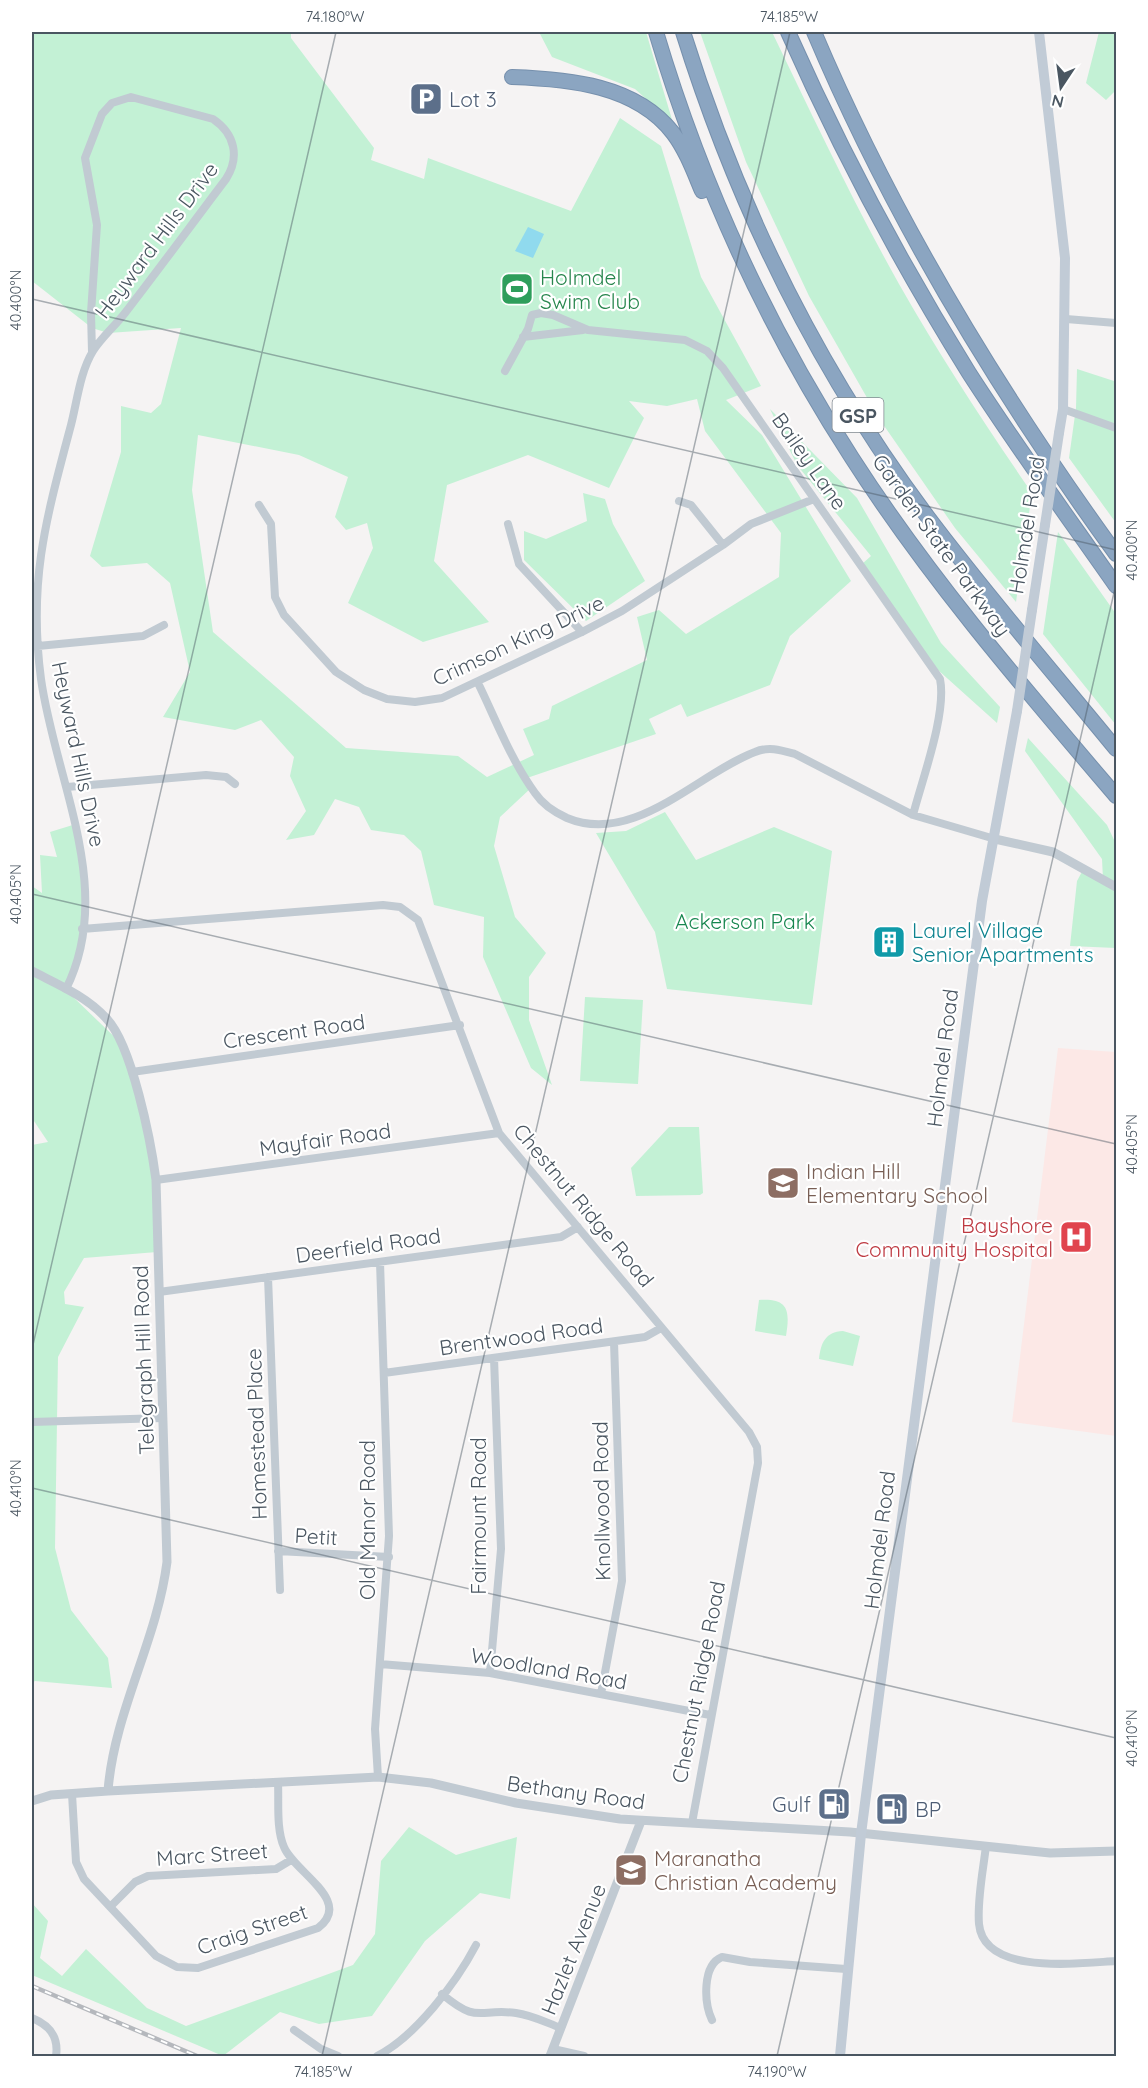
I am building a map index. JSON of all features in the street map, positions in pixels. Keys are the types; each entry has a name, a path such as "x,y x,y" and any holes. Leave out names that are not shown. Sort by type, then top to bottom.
{"highway":[{"name":"Garden State Parkway","path":"656,32 691,136 729,232 790,355 871,487 989,645 1116,796"},
{"name":"Garden State Parkway","path":"683,32 712,119 752,217 786,289 838,382 926,515 1116,749"},
{"path":"789,32 857,175 930,308 1011,436 1116,586"},
{"path":"814,32 874,161 941,288 1022,419 1116,554"},
{"path":"512,77 596,87 630,98 652,112 678,141 706,199 729,232"},
{"path":"1097,773 1116,789"}],"main road":[{"name":"Holmdel Road","path":"840,2056 846,1969 861,1834 982,901 1017,711 1063,409 1066,319 1062,215 1039,32"}],"street":[{"name":"Heyward Hills Drive","path":"66,989 75,970 82,928 83,860 45,704 36,592 40,546 92,352 91,313 97,225 85,158 102,114 112,103 131,97 213,119 224,127 232,141 234,159 229,174 117,324 92,352"},
{"name":"Bailey Lane","path":"505,371 532,315 542,312 588,330 685,340 707,351 723,368 940,679 943,691 940,709 913,815"},
{"path":"1066,319 1116,323"},
{"path":"523,337 588,330"},
{"path":"1063,409 1116,428"},
{"name":"Crimson King Drive","path":"259,505 271,524 275,597 284,615 336,672 364,690 387,699 415,702 442,698 478,683 582,632 622,611 751,524 814,500"},
{"path":"679,501 692,505 723,545"},
{"path":"508,524 519,564 582,632"},
{"path":"39,646 143,636 164,625"},
{"path":"478,683 535,794 552,811 576,821 602,825 630,819 652,810 756,751 776,748 795,753 913,815 995,839 1053,852 1116,887"},
{"path":"67,787 206,775 226,777 235,783"},
{"name":"Chestnut Ridge Road","path":"82,928 383,905 400,907 414,915 421,925 499,1133 749,1432 758,1453 692,1823"},
{"name":"Telegraph Hill Road","path":"32,971 97,1009 113,1026 124,1045 132,1072 153,1155 156,1180 167,1551 165,1576 110,1765 108,1791"},
{"name":"Crescent Road","path":"132,1072 460,1025"},
{"name":"Mayfair Road","path":"156,1180 499,1133"},
{"name":"Deerfield Road","path":"159,1292 561,1237 578,1227"},
{"name":"Old Manor Road","path":"378,1777 375,1729 389,1557 380,1262"},
{"name":"Homestead Place","path":"268,1277 280,1590"},
{"name":"Brentwood Road","path":"384,1373 614,1342 649,1336 661,1328"},
{"name":"Knollwood Road","path":"601,1694 622,1581 614,1342"},
{"name":"Fairmount Road","path":"490,1673 501,1550 494,1358"},
{"path":"32,1422 163,1418"},
{"name":"Petit","path":"278,1551 389,1557"},
{"name":"Woodland Road","path":"380,1664 490,1673 710,1715"},
{"name":"Bethany Road","path":"32,1801 108,1791 378,1777 431,1783 570,1813 641,1821 861,1834 1050,1852 1116,1851"},
{"name":"Craig Street","path":"72,1794 78,1870 160,1960 186,1968 203,1967 318,1928 330,1912 326,1895 291,1860 281,1840 278,1783"},
{"name":"Hazlet Avenue","path":"552,2053 641,1821"},
{"path":"986,1846 979,1926 989,1947 1004,1957 1032,1962 1116,1962"},
{"name":"Marc Street","path":"110,1907 135,1882 148,1876 276,1869 291,1860"},
{"path":"377,2056 389,2054 415,2027 476,1946"},
{"path":"712,2020 707,2004 710,1969 714,1962 722,1957 750,1962 846,1969"},
{"path":"442,1994 459,2008 472,2014 519,2013 561,2028"},
{"path":"32,2018 50,2029 56,2042 56,2056"},
{"path":"294,2030 321,2049 338,2056"},
{"path":"552,2053 584,2056"}],"shaded area":[{"name":"Bayshore Community Hospital","path":"1058,1048 1116,1052 1116,1436 1012,1422"}],"green space":[{"path":"32,32 291,32 291,38 374,148 371,160 424,179 428,158 571,211 620,118 661,146 701,277 761,386 726,400 762,435 851,581 790,636 770,685 687,717 681,704 649,719 656,734 527,778 531,788 500,817 494,846 515,917 546,953 529,977 529,1020 552,1085 531,1068 483,957 484,917 434,905 421,851 404,835 371,830 359,807 335,799 314,835 286,840 306,811 290,776 294,757 261,720 235,730 163,717 190,672 170,583 147,563 102,567 90,556 121,452 121,406 151,413 161,404 181,328 108,333 92,328 32,281","holes":["697,399 705,431 781,533 779,577 686,634 659,610 637,617 647,660 552,706 549,719 523,729 534,755 487,777 458,756 346,748 213,632 192,490 198,435 299,455 348,477 335,517 346,530 367,523 373,548 348,603 423,642 489,622 434,561 447,485 528,455 609,488 644,418 629,401 667,406"]},
{"path":"539,32 646,32 673,123 635,89 552,57"},
{"path":"700,32 772,32 849,191 899,284 963,390 1032,493 1016,602 955,528 878,417 809,296 746,162"},
{"path":"1099,32 1116,32 1116,90 1106,100 1086,83"},
{"path":"1077,369 1114,381 1116,377 1116,523 1069,458 1076,408"},
{"path":"770,409 857,498 941,643 1000,707 997,723 938,670 862,564 871,556 797,465"},
{"path":"583,493 605,499 613,524 645,581 586,621 524,560 524,531 546,539 587,521"},
{"path":"1058,532 1116,614 1116,725 1043,634"},
{"path":"1028,738 1107,825 1116,844 1116,948 1070,946 1077,881 1084,868 1103,879 1102,859 1025,751"},
{"name":"Ackerson Park","path":"665,812 696,860 774,827 832,851 812,1005 667,989 655,932 596,833 626,831"},
{"path":"76,824 85,908 69,993 127,1049 154,1169 157,1252 84,1258 64,1292 65,1304 84,1307 58,1357 55,1548 71,1610 108,1658 112,1688 35,1681 32,1683 34,1321 32,1319 32,1145 48,1142 32,1118 32,886 42,893 40,855 57,857 50,832"},
{"path":"585,997 643,1000 638,1084 580,1081"},
{"path":"669,1127 699,1127 703,1193 700,1195 636,1196 631,1168"},
{"path":"759,1300 776,1301 785,1308 788,1320 786,1336 755,1331"},
{"path":"843,1331 860,1336 853,1366 819,1359 825,1339"},
{"path":"409,1827 456,1855 517,1837 510,1899 480,1893 425,1941 372,2016 319,2024 280,2012 223,2056 32,1975 32,1903 48,1921 40,1958 62,1976 86,1949 147,2008 186,2026 353,1965 375,1934 381,1861"}],"water":[{"path":"528,227 544,234 533,258 515,251"}],"railway":[{"path":"32,1986 197,2056"}],"place":[{"name":"Lot 3","path":"426,99"},
{"name":"Holmdel Swim Club","path":"517,289"},
{"name":"Laurel Village Senior Apartments","path":"889,942"},
{"name":"Indian Hill Elementary School","path":"783,1183"},
{"name":"Bayshore Community Hospital","path":"1076,1237"},
{"name":"Gulf","path":"834,1804"},
{"name":"BP","path":"892,1809"},
{"name":"Maranatha Christian Academy","path":"631,1870"}]}
